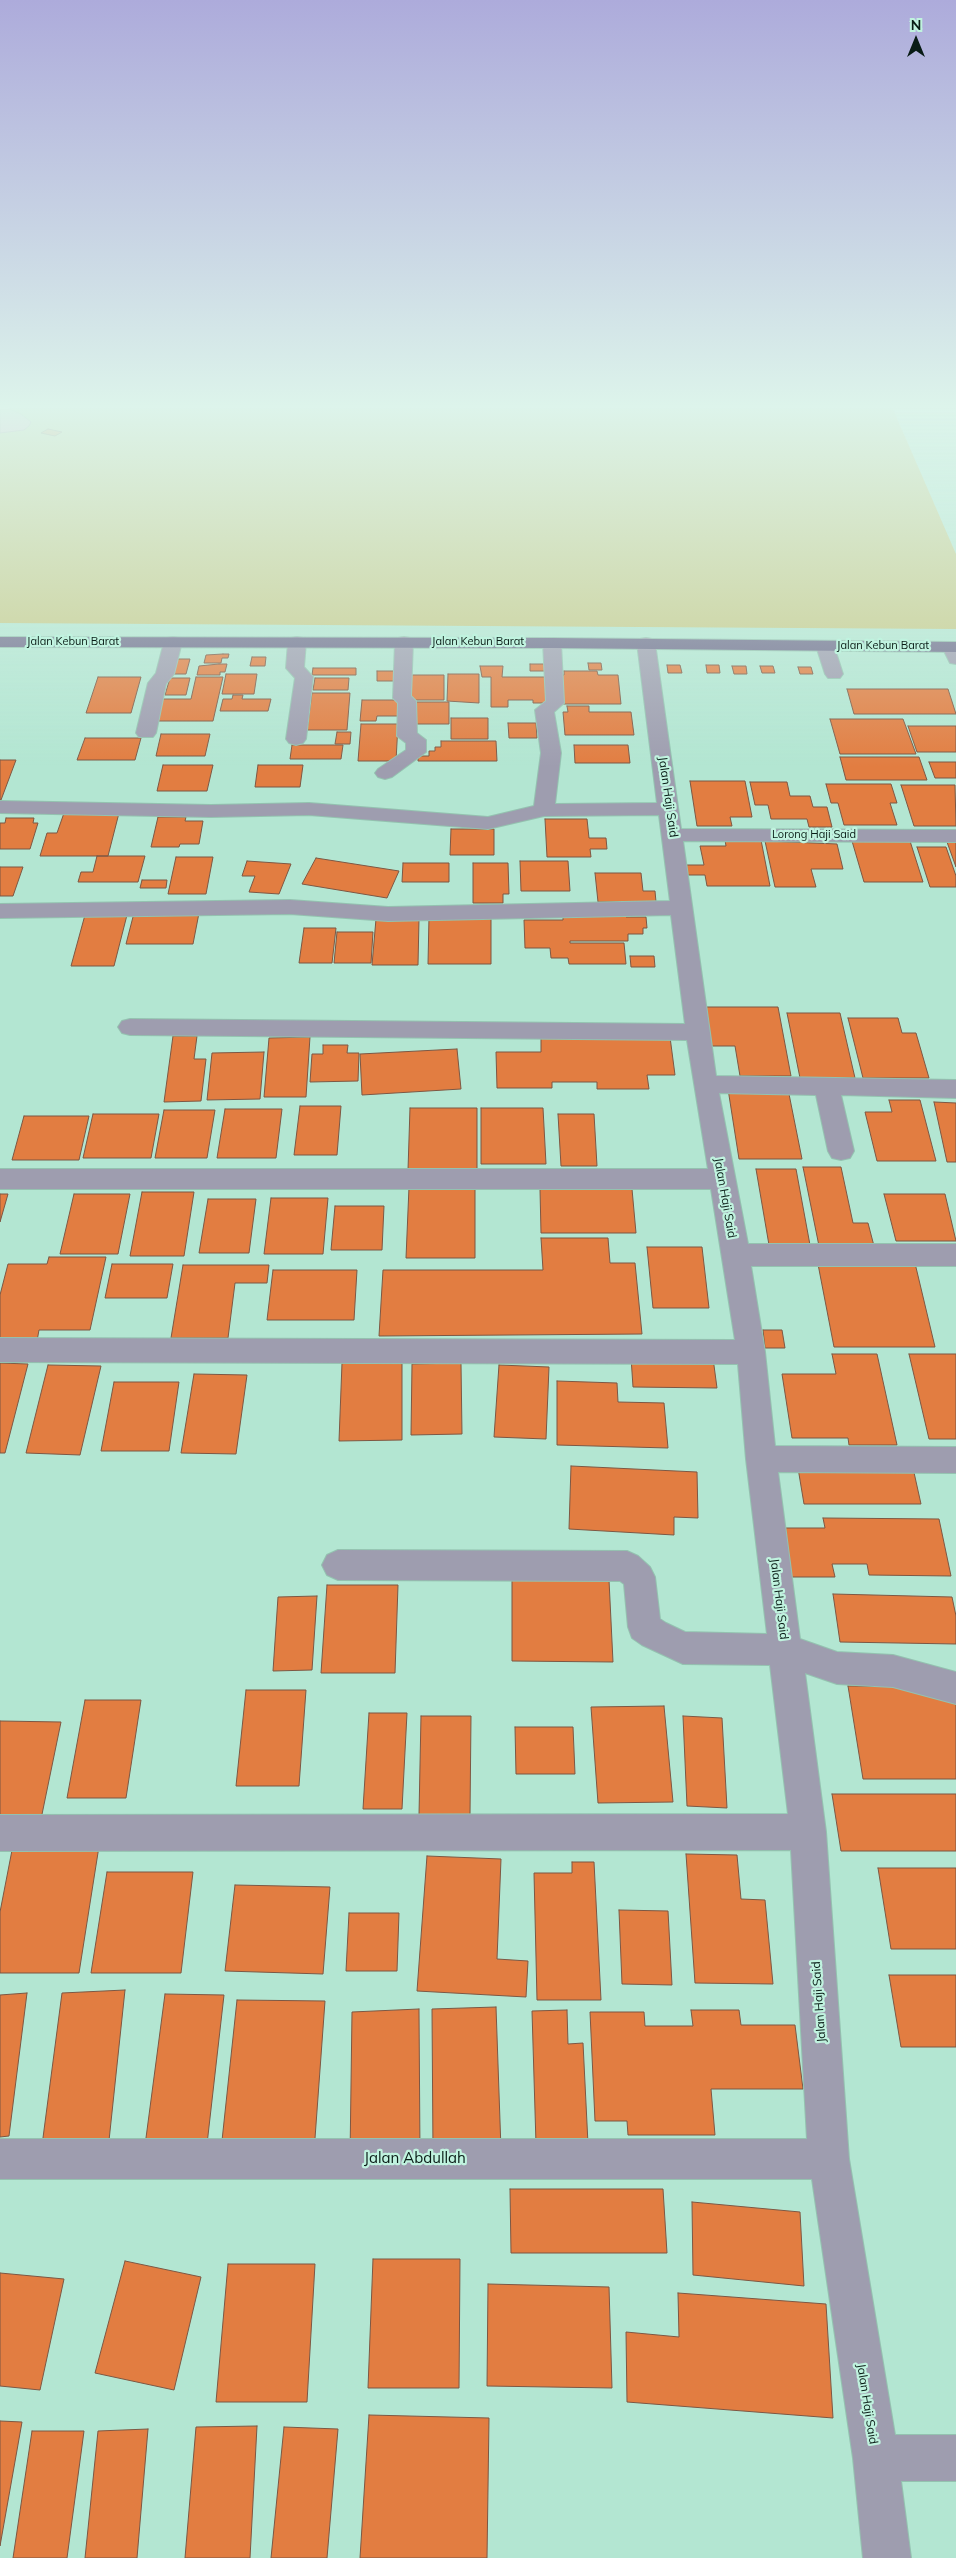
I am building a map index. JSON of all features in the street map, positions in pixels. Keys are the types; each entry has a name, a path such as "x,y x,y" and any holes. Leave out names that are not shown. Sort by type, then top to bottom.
{"main road":[{"name":"Jalan Kebun Barat","path":"0,642 646,643 825,646 954,651"}],"street":[{"path":"146,733 157,683 165,674 173,642"},
{"path":"296,739 304,678 295,668 297,642"},
{"path":"384,772 416,752 416,740 407,736 407,701 402,698 404,642"},
{"path":"544,810 551,753 544,710 555,703 552,643"},
{"name":"Jalan Haji Said","path":"646,643 683,908 705,1084 736,1255 750,1352 761,1459 808,1832 829,2159 876,2458 888,2558"},
{"path":"825,646 834,674"},
{"name":"Lorong Haji Said","path":"0,807 211,811 309,810 488,824 544,810 671,822 956,836"},
{"path":"0,911 290,907 388,914 683,908"},
{"path":"130,1027 699,1032"},
{"path":"705,1084 956,1089"},
{"path":"827,1087 841,1151"},
{"path":"0,1179 722,1179"},
{"path":"736,1255 956,1255"},
{"path":"0,1350 750,1352"},
{"path":"761,1459 956,1460"},
{"path":"338,1565 627,1566 639,1577 644,1627 683,1648 785,1650 837,1668 893,1672 956,1688"},
{"path":"0,1833 808,1832"},
{"name":"Jalan Abdullah","path":"0,2159 829,2159"},
{"path":"876,2458 956,2458"}],"green space":[{"path":"0,528 945,528 956,554 956,629 0,623"}],"building":[{"path":"229,654 228,658 222,658 221,663 204,663 206,655"},
{"path":"252,657 266,657 265,666 250,666"},
{"path":"175,659 190,659 186,674 171,674"},
{"path":"588,663 601,663 602,670 589,670"},
{"path":"227,664 225,672 220,672 220,675 197,675 199,666"},
{"path":"530,664 545,664 546,671 530,671"},
{"path":"667,665 680,665 682,673 668,673"},
{"path":"706,665 719,665 720,673 707,673"},
{"path":"480,666 503,666 502,677 546,677 546,703 533,703 533,700 508,700 508,707 491,707 491,677 482,677"},
{"path":"732,666 746,666 747,674 734,674"},
{"path":"760,666 773,666 775,673 762,673"},
{"path":"798,667 811,667 813,674 800,674"},
{"path":"313,668 356,668 356,675 312,675"},
{"path":"377,671 399,671 398,681 377,681"},
{"path":"564,671 597,671 598,675 618,675 621,704 563,704 561,675 564,675"},
{"path":"226,674 257,674 254,694 222,694"},
{"path":"448,674 479,674 479,703 447,701"},
{"path":"410,675 444,675 444,700 409,700"},
{"path":"98,677 141,677 131,713 86,713"},
{"path":"196,677 223,677 213,721 155,721 157,699 191,699"},
{"path":"170,678 190,678 186,695 165,695"},
{"path":"315,678 349,678 348,690 313,690"},
{"path":"847,689 948,689 956,714 854,714"},
{"path":"312,693 350,693 347,730 307,730"},
{"path":"233,695 243,695 242,699 271,699 268,711 220,711 223,699 232,699"},
{"path":"362,700 402,700 401,716 377,716 376,721 360,721"},
{"path":"413,702 449,702 449,724 412,724"},
{"path":"567,706 589,706 589,712 631,712 634,735 565,735 563,712 568,712"},
{"path":"451,718 488,718 488,739 451,739"},
{"path":"830,719 903,719 916,754 840,754"},
{"path":"508,723 536,723 537,738 509,738"},
{"path":"361,724 398,724 396,761 358,761"},
{"path":"908,726 956,726 956,752 917,752"},
{"path":"337,732 351,732 350,744 335,744"},
{"path":"161,734 210,734 205,756 156,756"},
{"path":"85,738 141,738 135,760 77,760"},
{"path":"441,741 496,741 497,761 418,761 418,756 429,756 429,751 435,751 435,747 441,747"},
{"path":"292,745 343,745 341,759 290,759"},
{"path":"574,745 628,745 630,763 575,763"},
{"path":"840,757 919,757 927,780 846,780"},
{"path":"0,760 16,760 1,800 0,800"},
{"path":"929,762 956,762 956,778 935,778"},
{"path":"163,765 213,765 207,791 157,791"},
{"path":"258,765 303,765 300,787 255,787"},
{"path":"690,781 745,781 752,817 730,817 732,826 697,826"},
{"path":"750,782 787,782 790,796 810,796 813,807 827,807 832,827 809,827 807,819 771,819 768,805 755,805"},
{"path":"826,784 891,784 897,803 890,803 897,825 844,825 838,803 831,803"},
{"path":"901,785 955,785 956,826 914,826"},
{"path":"64,813 119,813 108,856 40,856 47,833 57,833"},
{"path":"158,817 186,817 185,821 203,821 199,844 180,844 179,847 151,847"},
{"path":"6,818 34,818 33,823 38,823 30,849 0,849 0,823 5,823"},
{"path":"545,819 587,819 589,838 606,838 607,849 590,849 591,857 547,857"},
{"path":"451,829 494,829 494,855 450,855"},
{"path":"725,840 761,840 770,886 707,886 705,875 686,875 684,865 704,865 700,846 726,846"},
{"path":"765,841 837,844 843,869 811,869 816,887 775,887"},
{"path":"852,841 910,841 923,882 864,882"},
{"path":"947,842 956,842 956,867"},
{"path":"917,847 946,847 956,876 956,887 930,887"},
{"path":"97,856 145,856 138,882 78,882 81,872 93,872"},
{"path":"176,857 213,857 206,894 168,894"},
{"path":"316,858 399,871 387,898 302,884"},
{"path":"247,861 291,864 279,894 249,892 255,876 242,876"},
{"path":"520,861 568,861 570,891 521,891"},
{"path":"403,863 449,863 449,882 402,882"},
{"path":"473,863 508,863 509,894 503,894 503,903 473,903"},
{"path":"0,867 23,867 13,896 0,896"},
{"path":"595,873 641,873 643,891 655,891 656,902 598,902"},
{"path":"142,880 167,880 166,888 140,888"},
{"path":"134,913 199,913 193,944 126,944"},
{"path":"563,913 625,913 626,917 646,917 647,928 643,928 643,934 628,934 628,941 570,941 570,943 624,943 626,964 569,964 568,958 551,958 550,948 525,948 524,920 563,920"},
{"path":"85,915 127,915 114,966 71,966"},
{"path":"429,917 491,917 491,964 428,964"},
{"path":"376,919 419,919 418,965 372,965"},
{"path":"304,928 336,928 332,963 299,963"},
{"path":"337,932 373,932 371,963 334,963"},
{"path":"630,956 654,956 655,967 631,967"},
{"path":"703,1007 778,1007 791,1076 740,1076 735,1046 708,1046"},
{"path":"787,1013 840,1013 855,1078 800,1078"},
{"path":"848,1018 898,1018 902,1033 916,1033 929,1078 863,1078"},
{"path":"173,1036 197,1036 194,1059 206,1059 201,1101 164,1102"},
{"path":"310,1037 306,1097 264,1097 269,1038"},
{"path":"541,1037 670,1037 675,1075 647,1075 649,1089 597,1089 597,1082 552,1082 552,1088 497,1088 496,1052 541,1052"},
{"path":"323,1045 348,1045 347,1053 359,1053 358,1081 310,1082 312,1054 323,1054"},
{"path":"457,1049 461,1089 362,1095 360,1054"},
{"path":"264,1052 260,1099 207,1100 212,1053"},
{"path":"728,1089 788,1089 802,1159 739,1159"},
{"path":"889,1100 920,1100 936,1161 877,1161 865,1112 892,1112"},
{"path":"934,1102 956,1103 956,1162 947,1162"},
{"path":"300,1106 341,1106 337,1155 294,1155"},
{"path":"410,1108 477,1108 477,1170 408,1170"},
{"path":"481,1108 543,1108 546,1164 481,1164"},
{"path":"225,1109 282,1109 276,1158 217,1158"},
{"path":"164,1110 215,1110 207,1158 155,1158"},
{"path":"93,1114 159,1114 151,1158 83,1158"},
{"path":"558,1114 594,1114 597,1166 561,1166"},
{"path":"24,1116 89,1116 79,1160 12,1160"},
{"path":"803,1167 841,1167 853,1223 868,1223 874,1246 819,1246"},
{"path":"756,1169 796,1169 810,1245 769,1245"},
{"path":"409,1187 475,1187 475,1258 406,1258"},
{"path":"540,1189 632,1189 636,1233 541,1233"},
{"path":"142,1192 194,1192 184,1256 130,1256"},
{"path":"0,1194 8,1194 0,1222"},
{"path":"74,1194 130,1194 118,1254 60,1254"},
{"path":"884,1194 945,1194 956,1241 896,1241"},
{"path":"271,1198 328,1198 323,1254 264,1254"},
{"path":"208,1199 256,1199 249,1253 199,1253"},
{"path":"335,1206 384,1206 382,1250 331,1250"},
{"path":"541,1238 608,1238 610,1263 635,1263 642,1334 379,1336 383,1270 543,1270"},
{"path":"647,1247 702,1247 709,1308 653,1308"},
{"path":"49,1257 106,1257 90,1330 39,1330 37,1341 0,1341 0,1295 8,1264 47,1264"},
{"path":"817,1259 914,1259 935,1347 834,1347"},
{"path":"112,1264 173,1264 167,1298 105,1298"},
{"path":"183,1265 269,1265 267,1283 235,1283 228,1338 171,1338"},
{"path":"273,1270 357,1270 354,1320 267,1320"},
{"path":"763,1330 782,1330 785,1348 765,1348"},
{"path":"832,1354 877,1354 897,1445 849,1445 848,1438 792,1438 782,1374 836,1374"},
{"path":"909,1354 956,1354 956,1439 929,1439"},
{"path":"631,1357 713,1358 717,1388 633,1387"},
{"path":"402,1361 402,1440 339,1441 342,1363"},
{"path":"0,1363 28,1364 5,1453 0,1453"},
{"path":"461,1363 462,1434 411,1435 412,1364"},
{"path":"48,1365 101,1366 80,1455 26,1453"},
{"path":"499,1365 549,1367 546,1439 494,1437"},
{"path":"194,1374 247,1375 236,1454 181,1453"},
{"path":"557,1381 617,1383 618,1402 664,1403 668,1448 557,1445"},
{"path":"114,1382 179,1382 169,1451 101,1451"},
{"path":"571,1466 697,1472 698,1518 674,1517 674,1535 569,1529"},
{"path":"798,1468 913,1468 921,1504 804,1504"},
{"path":"823,1518 939,1519 951,1576 869,1575 867,1564 832,1564 835,1577 790,1577 783,1528 825,1528"},
{"path":"512,1579 609,1580 613,1662 512,1661"},
{"path":"327,1585 398,1585 395,1673 321,1673"},
{"path":"833,1594 952,1597 956,1616 956,1644 840,1642"},
{"path":"317,1596 312,1670 273,1671 278,1597"},
{"path":"848,1686 949,1687 956,1698 956,1779 863,1779"},
{"path":"246,1690 306,1690 299,1786 236,1786"},
{"path":"85,1700 141,1700 126,1798 67,1798"},
{"path":"664,1706 673,1802 598,1803 591,1707"},
{"path":"369,1713 407,1713 402,1809 363,1809"},
{"path":"421,1716 471,1716 470,1815 419,1815"},
{"path":"683,1716 722,1718 727,1808 687,1806"},
{"path":"0,1721 61,1722 40,1824 0,1824"},
{"path":"515,1727 573,1727 575,1774 516,1774"},
{"path":"832,1794 956,1794 956,1851 841,1851"},
{"path":"14,1840 100,1840 79,1973 0,1973 0,1912"},
{"path":"686,1854 737,1855 741,1899 765,1900 773,1984 695,1983"},
{"path":"427,1856 501,1859 497,1959 528,1961 526,1997 417,1991"},
{"path":"572,1862 594,1862 601,2000 537,2000 534,1873 572,1873"},
{"path":"878,1868 956,1868 956,1949 891,1949"},
{"path":"107,1872 193,1872 181,1973 91,1973"},
{"path":"235,1885 330,1887 323,1974 225,1971"},
{"path":"619,1910 668,1911 672,1985 622,1984"},
{"path":"349,1913 399,1913 397,1971 346,1971"},
{"path":"889,1975 956,1975 956,2047 901,2047"},
{"path":"125,1990 108,2150 41,2153 62,1993"},
{"path":"27,1993 9,2136 0,2137 0,1995"},
{"path":"165,1994 224,1995 206,2153 144,2153"},
{"path":"237,2000 325,2001 314,2152 221,2150"},
{"path":"496,2007 501,2150 433,2153 432,2009"},
{"path":"419,2009 420,2154 350,2158 352,2012"},
{"path":"567,2010 568,2044 583,2043 588,2144 536,2144 532,2011"},
{"path":"691,2010 739,2010 741,2025 795,2025 803,2089 711,2089 715,2135 628,2135 627,2121 595,2121 590,2012 644,2012 645,2026 693,2026"},
{"path":"510,2189 663,2189 667,2253 511,2253"},
{"path":"692,2202 800,2212 804,2286 693,2275"},
{"path":"373,2259 460,2259 459,2388 368,2388"},
{"path":"125,2261 201,2277 174,2390 95,2373"},
{"path":"228,2264 315,2264 307,2402 216,2402"},
{"path":"0,2273 64,2279 40,2390 0,2386"},
{"path":"488,2284 609,2287 612,2388 487,2386"},
{"path":"678,2293 826,2304 833,2418 627,2402 626,2332 679,2337"},
{"path":"369,2415 489,2418 487,2558 360,2558"},
{"path":"0,2421 22,2422 0,2546"},
{"path":"257,2426 250,2558 185,2558 196,2427"},
{"path":"284,2427 338,2429 327,2558 271,2558"},
{"path":"148,2429 137,2558 85,2558 98,2431"},
{"path":"32,2431 84,2431 67,2558 13,2558"}]}
